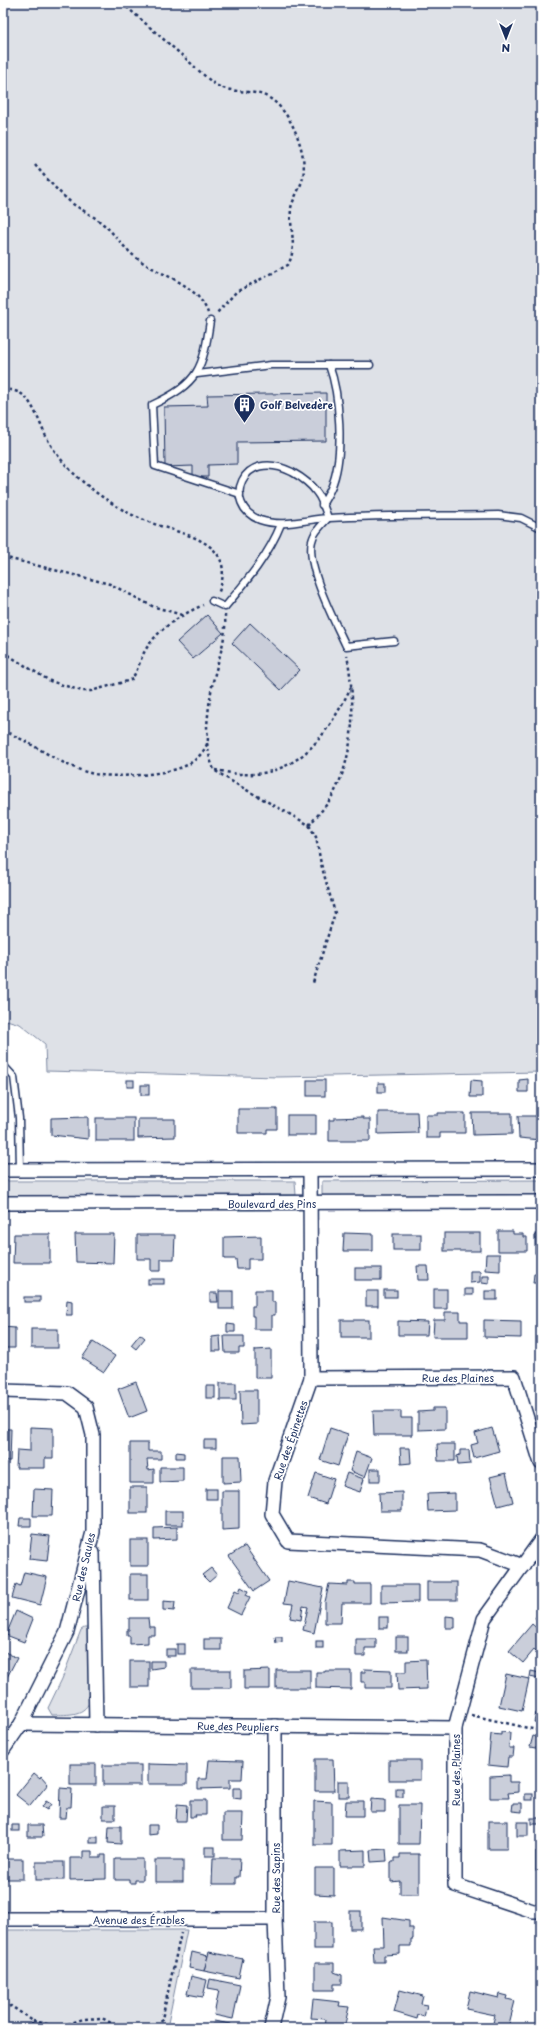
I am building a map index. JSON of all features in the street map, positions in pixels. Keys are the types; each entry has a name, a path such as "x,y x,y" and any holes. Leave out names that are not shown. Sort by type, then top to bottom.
{"street":[{"path":"3,1170 541,1169"},
{"name":"Rue des Épinettes","path":"310,1170 311,1378 275,1481 272,1514 288,1541 480,1550 523,1566"},
{"name":"Boulevard des Pins","path":"3,1203 541,1202"},
{"name":"Rue des Plaines","path":"311,1378 514,1377 541,1463"},
{"name":"Rue des Saules","path":"3,1392 67,1393 86,1407 93,1434 93,1532 67,1632 21,1724 3,1750"},
{"path":"93,1532 96,1725"},
{"name":"Rue des Plaines","path":"541,1540 484,1619 455,1728 455,1885 533,1911 541,1911"},
{"name":"Rue des Peupliers","path":"21,1724 455,1728"},
{"name":"Rue des Sapins","path":"271,2028 278,1997 275,1919 275,1726"},
{"name":"Avenue des Érables","path":"3,1919 275,1919"}],"lane":[{"path":"210,321 205,355 197,374 168,398 152,405 155,466 240,494"},
{"path":"197,374 271,365 370,365"},
{"path":"322,505 333,482 339,434 339,406 335,380 329,365"},
{"path":"328,518 318,494 301,477 280,466 262,465 250,470 242,480 240,494 244,507 250,514 260,520 281,524 328,518 498,515 521,518 541,528"},
{"path":"328,518 313,537 310,552 313,567 346,646 394,641"},
{"path":"212,601 225,607 260,562 275,539 281,524"},
{"path":"3,1065 14,1077 19,1118 20,1170"}],"path":[{"path":"35,165 57,190 103,224 134,256 162,274 187,286 198,295 210,321 236,292 288,264 292,258 293,250 290,221 292,206 303,179 305,167 302,151 289,118 275,101 263,95 217,85 122,3"},
{"path":"3,389 14,390 24,396 31,404 48,441 65,462 88,486 129,513 207,544 219,556 224,569 222,584 218,596 212,601 182,615 170,623 146,648 131,680 91,691 70,688 50,681 3,652"},
{"path":"3,557 110,584 152,606 182,615"},
{"path":"225,607 226,629 211,691 207,726 207,743 210,759 214,770 309,825 316,837 321,864 335,913 313,983"},
{"path":"309,825 335,792 342,772 350,739 352,684 346,646"},
{"path":"214,770 240,774 262,773 283,767 300,757 318,742 330,726 352,684"},
{"path":"3,731 20,738 72,767 91,773 120,776 164,771 188,765 200,756 207,743"},
{"path":"459,1712 541,1730"},
{"path":"160,2028 184,1919"},
{"path":"3,2008 11,2006 33,2021 60,2028 84,2019 102,2018 120,2028"},
{"path":"30,2028 33,2021"}],"shaded area":[{"path":"3,3 541,3 541,1072 278,1077 46,1071 45,1044 20,1024 3,1019"},
{"path":"541,1180 541,1195 322,1196 322,1181"},
{"path":"3,1181 295,1181 296,1195 3,1196"},
{"path":"88,1628 91,1698 85,1709 81,1711 70,1714 52,1715 48,1708 62,1679 81,1630"},
{"path":"3,1930 187,1930 167,2028 3,2028"}],"building":[{"name":"Golf Belvedère","path":"326,393 326,441 237,442 237,464 208,465 208,477 193,477 193,466 165,467 164,407 208,406 207,395"},
{"path":"207,615 223,633 193,659 177,642"},
{"path":"250,623 300,670 281,690 232,643"},
{"path":"528,1079 528,1092 519,1092 519,1080"},
{"path":"127,1080 134,1080 134,1087 127,1087"},
{"path":"307,1080 325,1080 325,1096 307,1096"},
{"path":"471,1080 482,1081 482,1097 470,1097"},
{"path":"378,1083 385,1083 385,1092 378,1092"},
{"path":"141,1085 149,1085 149,1095 141,1095"},
{"path":"238,1109 277,1109 277,1129 267,1129 267,1133 238,1133"},
{"path":"378,1112 417,1112 418,1133 378,1134"},
{"path":"438,1113 465,1113 465,1133 440,1133 440,1138 426,1138 426,1115 438,1115"},
{"path":"472,1113 512,1113 512,1134 473,1135"},
{"path":"287,1115 316,1115 316,1135 287,1135"},
{"path":"518,1116 541,1116 541,1140 519,1138"},
{"path":"88,1117 88,1139 51,1135 51,1118"},
{"path":"363,1117 363,1119 370,1119 370,1141 329,1141 329,1120 334,1120 334,1118"},
{"path":"96,1118 134,1118 134,1141 96,1141"},
{"path":"138,1119 175,1119 175,1137 138,1138"},
{"path":"498,1231 513,1231 513,1234 523,1234 523,1237 527,1237 527,1251 498,1251"},
{"path":"344,1233 373,1234 373,1251 343,1251"},
{"path":"444,1233 480,1233 480,1251 444,1251"},
{"path":"14,1234 50,1234 50,1263 13,1263"},
{"path":"75,1234 114,1234 113,1263 76,1262"},
{"path":"393,1234 421,1234 421,1250 393,1250"},
{"path":"535,1234 541,1234 541,1253 535,1253"},
{"path":"137,1235 175,1235 174,1259 161,1259 161,1271 151,1271 151,1259 137,1259"},
{"path":"261,1236 261,1259 248,1259 248,1269 237,1269 236,1259 224,1259 224,1237"},
{"path":"486,1254 500,1254 500,1271 485,1270"},
{"path":"417,1266 428,1266 429,1280 418,1280"},
{"path":"355,1268 381,1268 381,1280 355,1280"},
{"path":"470,1271 480,1271 480,1282 470,1283"},
{"path":"534,1274 541,1274 540,1283 533,1283"},
{"path":"482,1276 489,1276 489,1284 482,1283"},
{"path":"148,1279 164,1279 164,1284 148,1284"},
{"path":"434,1289 447,1289 447,1309 434,1309"},
{"path":"465,1289 473,1289 473,1295 465,1295"},
{"path":"255,1290 272,1290 272,1302 275,1302 275,1315 272,1315 272,1329 254,1329 252,1306 255,1306"},
{"path":"384,1290 397,1290 397,1297 384,1297"},
{"path":"219,1291 233,1291 233,1309 219,1309"},
{"path":"366,1291 378,1291 378,1306 366,1306"},
{"path":"485,1291 497,1291 497,1300 485,1300"},
{"path":"210,1293 217,1293 218,1302 210,1302"},
{"path":"24,1297 40,1297 40,1302 24,1302"},
{"path":"67,1300 72,1301 72,1315 66,1315"},
{"path":"445,1312 460,1312 460,1321 468,1321 468,1337 433,1337 434,1320 445,1320"},
{"path":"341,1320 369,1320 369,1337 341,1337"},
{"path":"484,1320 521,1321 521,1338 484,1337"},
{"path":"398,1321 428,1322 427,1335 398,1335"},
{"path":"227,1324 235,1325 235,1332 227,1332"},
{"path":"3,1327 15,1328 15,1348 3,1348"},
{"path":"31,1329 58,1329 58,1348 31,1348"},
{"path":"140,1334 145,1338 136,1349 131,1345"},
{"path":"220,1336 221,1351 212,1351 212,1337"},
{"path":"224,1336 244,1336 244,1348 239,1348 239,1353 225,1353"},
{"path":"93,1342 115,1356 104,1372 82,1358"},
{"path":"271,1349 271,1378 255,1378 255,1350"},
{"path":"136,1382 147,1411 129,1418 118,1389"},
{"path":"220,1383 236,1383 236,1400 220,1400"},
{"path":"206,1386 215,1386 215,1398 206,1398"},
{"path":"240,1390 257,1390 257,1424 241,1425"},
{"path":"433,1408 445,1408 445,1429 418,1430 418,1412 433,1411"},
{"path":"373,1411 401,1411 401,1418 412,1418 412,1435 374,1435"},
{"path":"30,1427 53,1428 53,1458 45,1458 45,1468 16,1468 17,1450 30,1451"},
{"path":"330,1428 348,1434 338,1466 320,1460"},
{"path":"492,1428 499,1451 474,1458 471,1445 478,1443 475,1433"},
{"path":"3,1429 11,1429 10,1461 3,1461"},
{"path":"204,1440 216,1440 216,1448 204,1448"},
{"path":"130,1443 148,1443 148,1451 161,1451 161,1459 147,1459 148,1470 154,1469 154,1483 130,1483"},
{"path":"437,1444 455,1444 455,1461 438,1461"},
{"path":"400,1448 410,1448 411,1463 401,1464"},
{"path":"460,1450 469,1450 470,1464 458,1465 457,1456 460,1455"},
{"path":"176,1452 184,1453 184,1458 176,1458"},
{"path":"356,1452 372,1458 365,1477 350,1471"},
{"path":"223,1456 240,1456 241,1482 223,1483"},
{"path":"160,1467 183,1467 183,1481 160,1482"},
{"path":"370,1469 380,1469 380,1481 370,1481"},
{"path":"316,1473 334,1479 326,1504 308,1498"},
{"path":"347,1473 364,1479 360,1492 342,1486"},
{"path":"506,1473 513,1502 498,1506 490,1477"},
{"path":"130,1487 147,1487 147,1513 130,1513"},
{"path":"34,1489 53,1490 52,1516 33,1516"},
{"path":"206,1489 217,1489 217,1499 206,1499"},
{"path":"222,1491 239,1491 239,1529 222,1530"},
{"path":"402,1492 402,1511 380,1511 379,1493"},
{"path":"455,1493 455,1510 428,1511 427,1494"},
{"path":"165,1511 183,1511 183,1525 165,1525"},
{"path":"20,1518 31,1518 31,1526 19,1526"},
{"path":"177,1527 177,1539 154,1540 154,1528"},
{"path":"32,1534 50,1536 47,1561 29,1559"},
{"path":"130,1540 148,1540 148,1566 130,1566"},
{"path":"245,1546 269,1581 254,1591 229,1556"},
{"path":"211,1568 217,1575 209,1582 202,1575"},
{"path":"24,1572 47,1577 40,1605 12,1598 16,1584 20,1586"},
{"path":"130,1574 148,1574 148,1600 130,1600"},
{"path":"288,1581 323,1588 314,1633 303,1630 308,1607 303,1606 301,1620 290,1618 293,1604 284,1603"},
{"path":"348,1582 355,1582 355,1584 370,1584 370,1603 342,1603 341,1623 325,1623 325,1602 329,1584 348,1585"},
{"path":"427,1582 457,1582 457,1600 427,1600"},
{"path":"381,1585 418,1585 418,1602 381,1603"},
{"path":"241,1587 248,1591 246,1595 250,1597 241,1615 227,1608 235,1590 239,1592"},
{"path":"163,1601 175,1602 174,1611 163,1610"},
{"path":"541,1610 541,1623 535,1618"},
{"path":"16,1611 33,1619 24,1642 6,1635"},
{"path":"446,1616 455,1617 455,1628 446,1628"},
{"path":"379,1617 388,1617 388,1628 379,1628"},
{"path":"129,1618 148,1618 149,1627 155,1627 155,1635 148,1635 148,1643 130,1644 130,1636 127,1636 127,1630 129,1630"},
{"path":"532,1624 541,1632 541,1654 540,1655 534,1650 523,1663 509,1651"},
{"path":"275,1637 282,1637 282,1642 276,1643"},
{"path":"396,1637 408,1637 408,1651 396,1651"},
{"path":"204,1639 221,1639 221,1650 204,1650"},
{"path":"356,1639 376,1639 376,1648 365,1648 365,1656 356,1656"},
{"path":"316,1641 323,1641 323,1648 316,1648"},
{"path":"177,1644 185,1644 185,1654 177,1654"},
{"path":"166,1649 175,1649 175,1656 166,1656"},
{"path":"3,1651 17,1658 3,1685"},
{"path":"426,1660 427,1689 398,1690 397,1672 406,1672 406,1661"},
{"path":"130,1661 149,1661 149,1687 130,1687"},
{"path":"151,1661 164,1661 164,1667 151,1669"},
{"path":"365,1669 391,1670 391,1688 365,1688 365,1682 361,1682 361,1672 365,1672"},
{"path":"191,1670 231,1670 231,1688 191,1688"},
{"path":"270,1670 270,1689 244,1689 244,1671"},
{"path":"276,1670 310,1670 310,1688 276,1688"},
{"path":"351,1671 351,1689 316,1688 316,1672"},
{"path":"531,1671 540,1673 539,1679 530,1677"},
{"path":"506,1674 529,1679 522,1711 499,1706"},
{"path":"536,1713 541,1714 541,1724 534,1722"},
{"path":"501,1732 510,1733 509,1748 514,1748 513,1757 508,1757 507,1767 488,1765 491,1734 501,1735"},
{"path":"533,1736 541,1738 541,1749 530,1747"},
{"path":"315,1759 333,1759 334,1791 315,1791"},
{"path":"209,1760 243,1761 242,1779 230,1779 230,1788 198,1789 198,1779 207,1779"},
{"path":"389,1760 420,1760 420,1780 389,1780"},
{"path":"70,1764 96,1764 96,1785 70,1785"},
{"path":"148,1764 187,1765 187,1784 148,1784"},
{"path":"103,1765 141,1765 141,1785 103,1785"},
{"path":"34,1773 40,1778 41,1776 48,1784 30,1806 16,1795"},
{"path":"509,1775 509,1782 518,1782 518,1792 508,1793 509,1798 490,1798 490,1776"},
{"path":"338,1781 349,1781 349,1797 338,1797"},
{"path":"60,1788 72,1789 71,1807 67,1807 66,1818 59,1818"},
{"path":"233,1788 241,1788 241,1799 233,1798"},
{"path":"396,1788 403,1788 403,1797 396,1797"},
{"path":"525,1794 533,1794 533,1800 525,1800"},
{"path":"371,1799 385,1800 385,1812 370,1812"},
{"path":"190,1800 206,1800 206,1815 195,1815 196,1817 190,1817"},
{"path":"46,1801 51,1804 47,1810 42,1807"},
{"path":"314,1801 332,1802 332,1845 314,1845"},
{"path":"346,1801 363,1801 363,1816 345,1816"},
{"path":"513,1803 522,1803 522,1812 512,1811"},
{"path":"177,1804 187,1805 186,1821 176,1821"},
{"path":"399,1805 420,1805 419,1844 399,1844"},
{"path":"103,1806 115,1806 115,1819 103,1819"},
{"path":"223,1813 243,1813 242,1840 223,1840"},
{"path":"531,1818 540,1818 540,1824 531,1824"},
{"path":"488,1821 507,1821 507,1849 488,1849"},
{"path":"517,1822 528,1822 528,1836 517,1836"},
{"path":"12,1825 19,1825 19,1831 12,1831"},
{"path":"28,1825 42,1825 43,1837 28,1837"},
{"path":"148,1825 157,1825 157,1834 148,1835"},
{"path":"109,1826 121,1826 121,1844 108,1843"},
{"path":"90,1837 98,1837 98,1843 90,1843"},
{"path":"205,1847 215,1847 215,1856 205,1856"},
{"path":"386,1849 387,1861 371,1862 370,1850"},
{"path":"365,1850 365,1866 340,1866 340,1851"},
{"path":"83,1851 92,1851 92,1858 101,1858 101,1855 106,1855 106,1879 70,1880 70,1858 83,1858"},
{"path":"536,1852 541,1852 541,1871 536,1871"},
{"path":"400,1854 419,1854 419,1894 400,1894 400,1881 391,1882 391,1862 394,1862 394,1858 400,1858"},
{"path":"213,1858 240,1858 239,1877 236,1877 236,1884 212,1884"},
{"path":"3,1859 23,1859 23,1879 3,1879"},
{"path":"115,1859 143,1859 143,1880 135,1880 135,1883 129,1883 129,1880 115,1880"},
{"path":"155,1860 183,1860 183,1882 155,1882"},
{"path":"36,1862 64,1862 64,1880 36,1880"},
{"path":"315,1868 334,1868 334,1895 315,1894"},
{"path":"350,1911 361,1911 361,1929 350,1929"},
{"path":"383,1917 409,1921 409,1928 413,1928 413,1939 411,1939 411,1946 400,1946 400,1954 384,1955 384,1962 374,1962 373,1946 384,1946"},
{"path":"314,1922 332,1922 332,1949 314,1949"},
{"path":"192,1952 208,1956 204,1971 189,1968"},
{"path":"209,1952 243,1959 239,1978 204,1971"},
{"path":"315,1963 334,1963 334,1972 342,1975 342,1984 334,1984 334,1990 315,1990"},
{"path":"191,1976 207,1980 203,1997 187,1994"},
{"path":"210,1979 240,1985 233,2019 214,2015 219,1990 208,1988"},
{"path":"400,1990 423,1996 421,2004 427,2005 424,2017 418,2015 417,2019 394,2012"},
{"path":"470,1991 499,1998 500,1994 508,1996 507,1999 515,2001 508,2028 492,2027 495,2015 466,2009"},
{"path":"313,1999 340,2002 339,2006 349,2007 344,2028 324,2028 325,2019 311,2018"},
{"path":"214,2021 231,2024 230,2028 212,2028"}],"place":[{"name":"Golf Belvedère","path":"245,424"}]}
